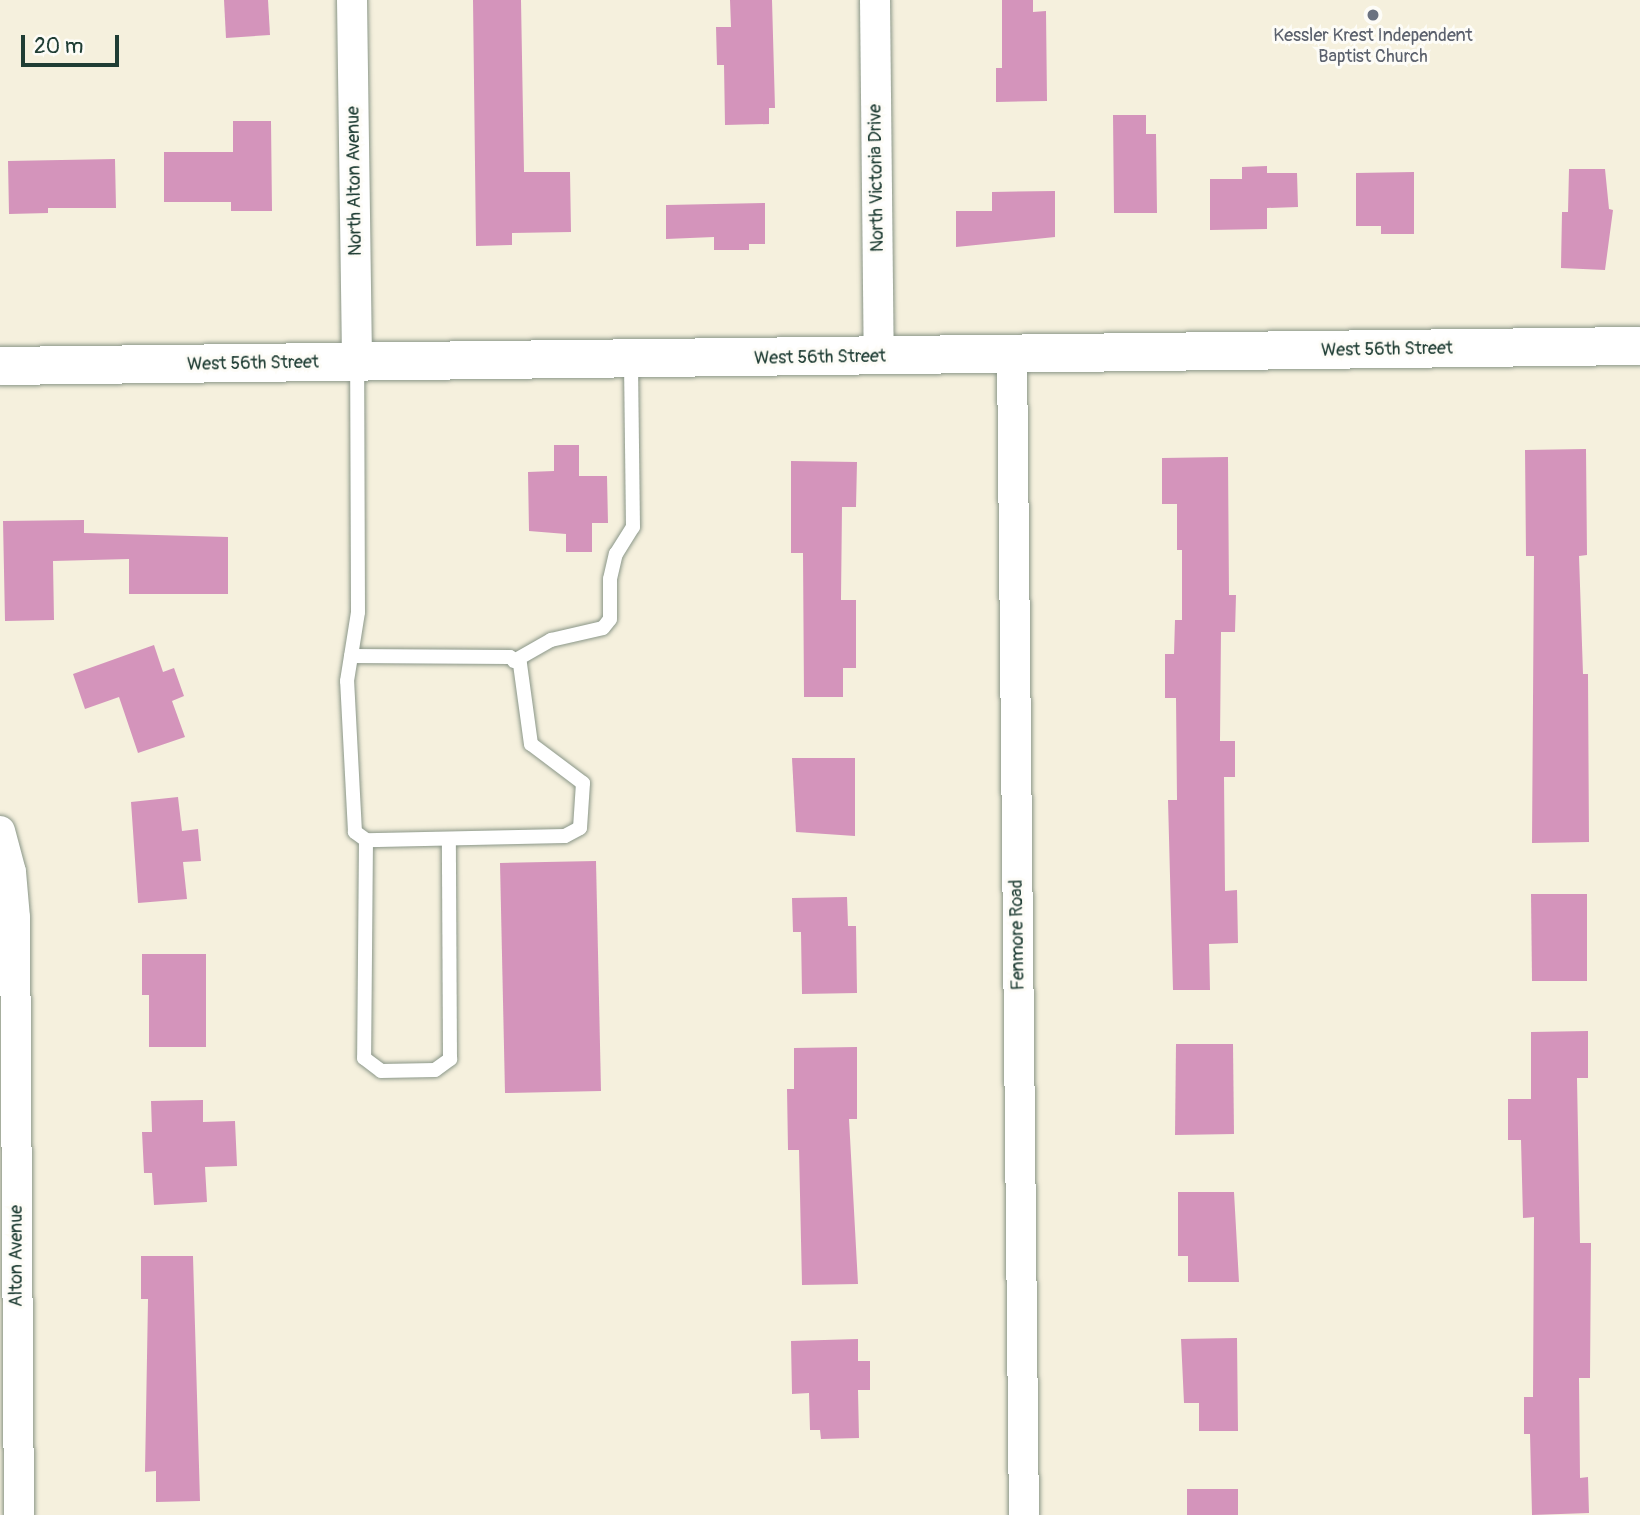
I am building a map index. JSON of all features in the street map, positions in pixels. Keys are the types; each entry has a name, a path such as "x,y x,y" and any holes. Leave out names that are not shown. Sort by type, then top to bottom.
{"main road":[{"name":"West 56th Street","path":"0,366 1012,356 1640,346"}],"street":[{"name":"North Alton Avenue","path":"352,0 357,363"},
{"name":"North Victoria Drive","path":"875,0 879,357"},
{"name":"Fenmore Road","path":"1012,356 1024,1515"},
{"name":"Alton Avenue","path":"0,831 13,895 8,1011 13,1503"}],"lane":[{"path":"351,656 514,661 551,640 603,628 610,619 610,579 616,554 633,527 631,360"},
{"path":"357,363 358,611 347,681 351,819 355,832 366,840 449,839 565,836 580,828 583,783 531,744 525,676 514,661"},
{"path":"366,840 364,1058 381,1071 435,1070 450,1059 449,839"}],"building":[{"path":"224,0 268,0 270,35 226,38"},
{"path":"473,0 521,0 524,172 570,172 571,232 512,233 512,245 476,246"},
{"path":"730,0 772,0 775,108 769,108 769,124 725,125 724,65 717,65 716,27 731,27"},
{"path":"1002,0 1033,0 1033,12 1046,11 1047,101 996,102 996,68 1002,68"},
{"path":"1113,115 1146,115 1146,134 1156,134 1157,213 1114,213"},
{"path":"233,121 271,121 272,211 231,211 231,202 164,202 164,152 233,152"},
{"path":"115,159 116,208 48,208 48,213 9,214 8,161"},
{"path":"1267,166 1267,173 1297,173 1298,207 1267,208 1267,229 1210,230 1210,179 1242,179 1242,167"},
{"path":"1569,169 1605,169 1609,209 1613,210 1605,270 1561,268 1562,212 1568,212"},
{"path":"1414,172 1414,234 1381,234 1381,226 1356,226 1356,173"},
{"path":"1055,191 1055,237 956,247 956,211 992,211 992,192"},
{"path":"765,203 765,244 749,244 749,250 714,250 714,237 666,239 666,205"},
{"path":"554,445 579,445 579,476 607,476 608,523 592,523 592,552 566,552 566,534 529,531 528,472 554,471"},
{"path":"1586,449 1587,555 1579,556 1583,674 1588,674 1589,842 1532,843 1534,556 1526,556 1525,450"},
{"path":"1228,457 1229,595 1236,595 1235,632 1221,632 1220,741 1235,741 1235,777 1224,777 1225,891 1237,890 1238,943 1209,944 1210,990 1173,990 1168,800 1177,800 1176,698 1165,698 1165,654 1174,654 1175,620 1182,620 1182,550 1177,550 1177,504 1162,504 1162,458"},
{"path":"791,461 857,462 856,507 842,507 841,600 856,600 856,668 843,668 843,697 804,697 803,553 791,553"},
{"path":"84,520 84,533 228,537 228,594 129,594 129,559 53,561 54,620 5,621 3,521"},
{"path":"154,645 163,672 174,668 184,696 172,701 185,737 138,753 119,697 85,709 73,674"},
{"path":"792,758 855,758 855,836 796,832"},
{"path":"178,797 182,831 198,829 201,861 183,862 187,899 138,903 131,802"},
{"path":"596,861 601,1091 505,1093 500,863"},
{"path":"1531,894 1587,894 1587,981 1532,981"},
{"path":"847,897 848,926 856,926 857,993 802,994 801,932 793,932 792,898"},
{"path":"142,954 206,954 206,1047 149,1047 149,995 142,995"},
{"path":"1588,1031 1588,1078 1577,1078 1580,1243 1591,1243 1590,1378 1579,1378 1580,1478 1588,1477 1589,1513 1532,1515 1530,1434 1524,1434 1524,1397 1533,1397 1534,1217 1523,1218 1521,1140 1508,1140 1508,1099 1531,1099 1531,1032"},
{"path":"1176,1044 1233,1044 1234,1134 1175,1135"},
{"path":"857,1047 857,1119 849,1119 858,1284 802,1285 799,1150 788,1150 787,1089 794,1089 794,1048"},
{"path":"203,1100 203,1122 235,1121 237,1166 205,1167 207,1202 154,1205 152,1173 144,1173 142,1132 152,1132 151,1101"},
{"path":"1178,1192 1234,1192 1239,1282 1188,1282 1188,1256 1178,1256"},
{"path":"141,1256 193,1256 200,1501 156,1502 156,1471 145,1472 148,1299 141,1299"},
{"path":"1237,1338 1238,1431 1199,1431 1199,1403 1184,1403 1181,1339"},
{"path":"858,1339 858,1361 870,1361 870,1390 858,1390 859,1438 821,1439 820,1430 810,1430 809,1393 792,1394 791,1341"},
{"path":"1187,1489 1238,1489 1238,1515 1187,1515"}],"place":[{"name":"Kessler Krest Independent Baptist Church","path":"1373,15"}]}
